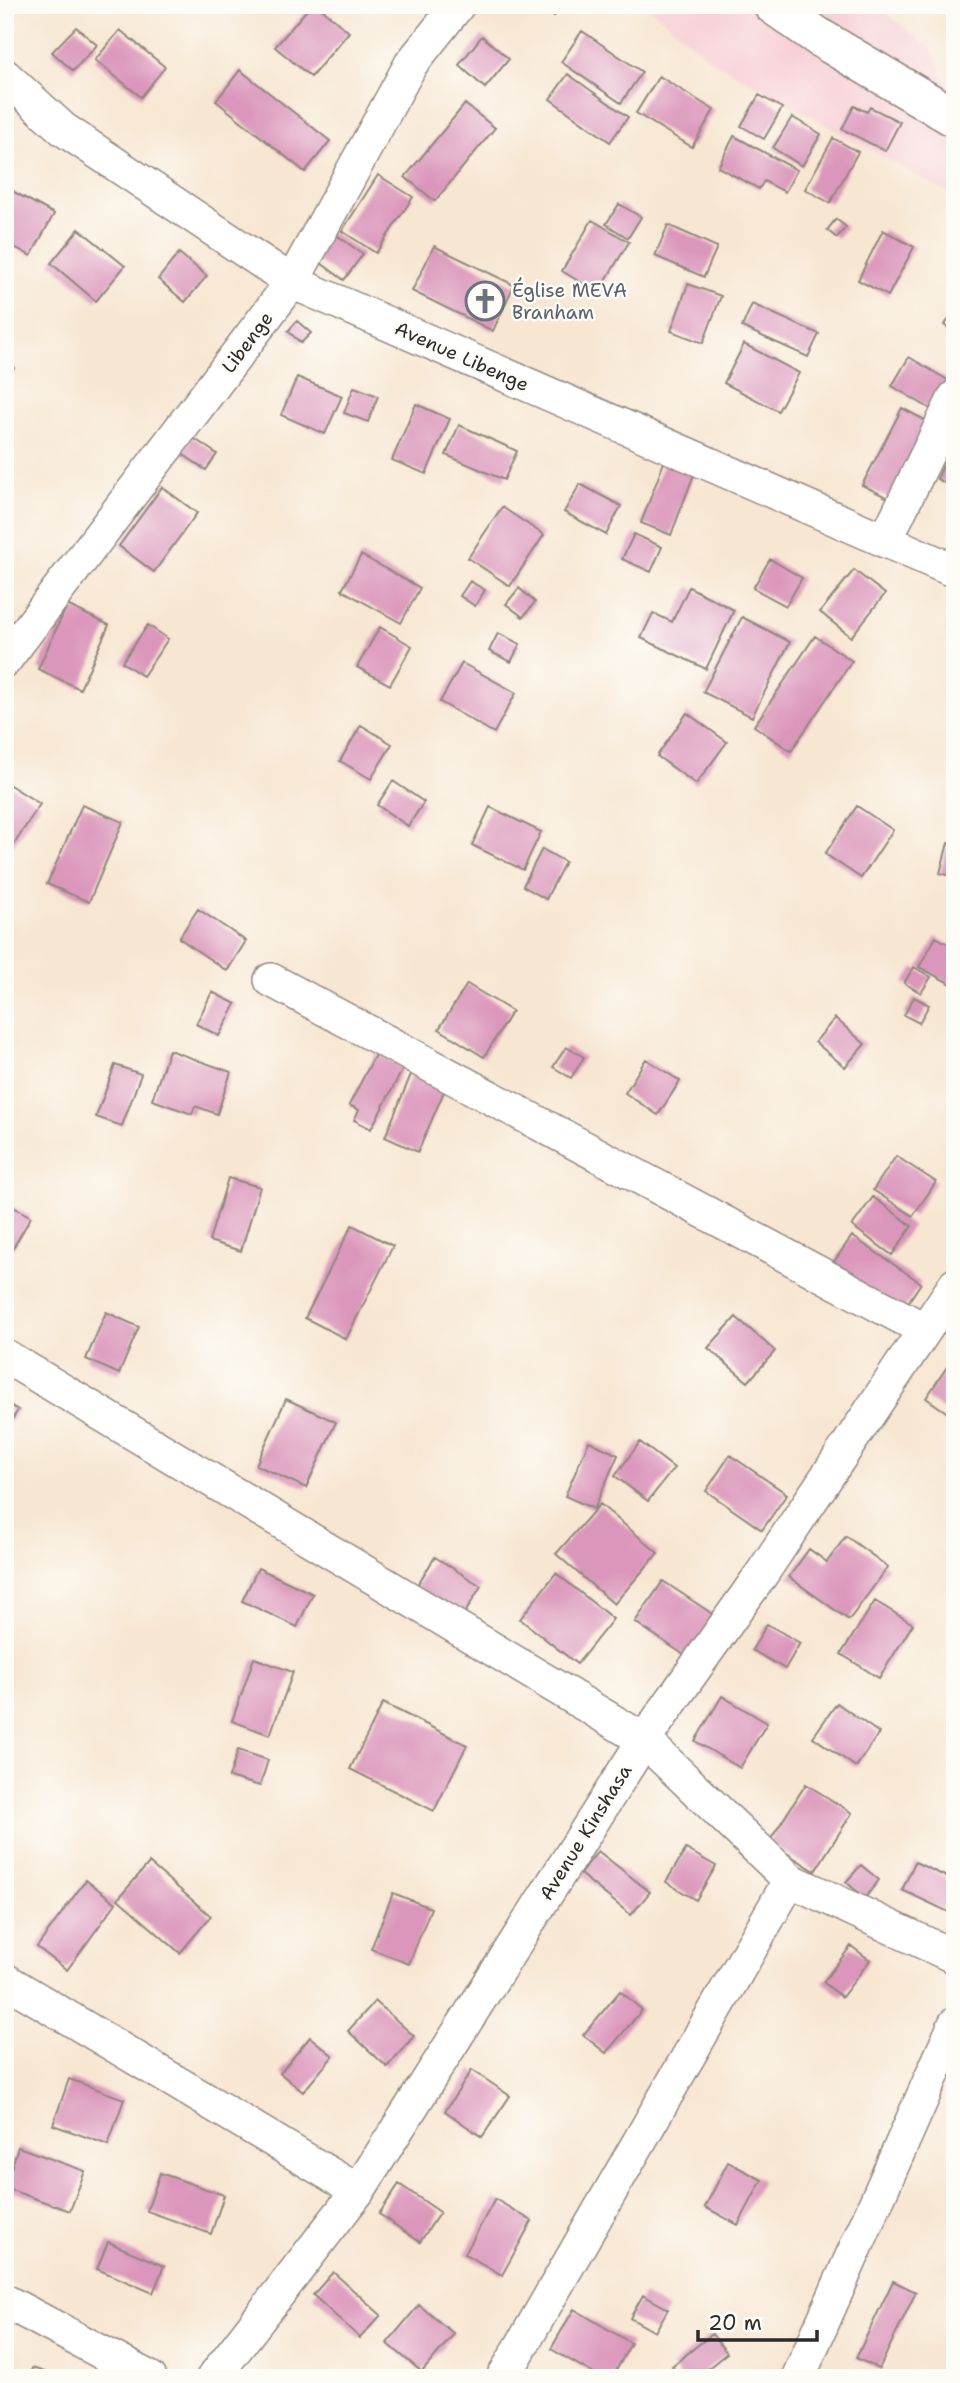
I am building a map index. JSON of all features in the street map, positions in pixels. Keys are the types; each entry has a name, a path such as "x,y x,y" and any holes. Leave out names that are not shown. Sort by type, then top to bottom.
{"street":[{"name":"Libenge","path":"5,660 292,282 411,64 458,5"},
{"path":"773,5 820,38 955,118"},
{"name":"Avenue Libenge","path":"5,76 63,129 292,282 955,571"},
{"path":"885,541 955,397"},
{"path":"271,980 925,1330"},
{"name":"Avenue Kinshasa","path":"214,2378 358,2191 644,1740 763,1572 955,1285"},
{"path":"5,1356 644,1740 790,1880 955,1956"},
{"path":"503,2378 790,1880"},
{"path":"5,1980 358,2191"},
{"path":"797,2378 955,2024"},
{"path":"5,2301 150,2378"}],"shaded area":[{"path":"646,5 875,5 932,49 946,83 955,89 955,197 711,60"}],"building":[{"path":"311,5 317,5 349,32 311,77 275,47"},
{"path":"541,5 563,5 554,16"},
{"path":"76,27 97,45 73,71 52,52"},
{"path":"120,30 165,67 141,97 95,60"},
{"path":"582,31 642,72 621,103 561,62"},
{"path":"482,36 509,59 485,88 459,65"},
{"path":"240,70 330,141 305,172 216,101"},
{"path":"568,74 628,117 610,142 550,99"},
{"path":"659,76 714,110 692,147 636,113"},
{"path":"759,95 782,108 764,139 741,126"},
{"path":"465,104 495,128 435,201 405,177"},
{"path":"854,106 867,112 870,107 900,122 885,151 842,129"},
{"path":"792,117 821,134 802,166 773,148"},
{"path":"734,136 797,170 785,192 764,181 759,189 718,167"},
{"path":"833,138 858,152 830,203 805,189"},
{"path":"378,175 413,197 376,253 342,231"},
{"path":"5,187 54,214 31,256 5,242"},
{"path":"619,204 641,217 628,238 606,224"},
{"path":"836,219 846,227 837,238 827,230"},
{"path":"592,220 629,242 598,293 562,271"},
{"path":"668,225 717,247 704,277 655,256"},
{"path":"79,229 125,266 96,301 51,263"},
{"path":"328,229 363,254 344,280 310,255"},
{"path":"883,230 914,247 888,296 858,280"},
{"path":"434,246 514,285 493,331 412,291"},
{"path":"179,253 207,276 185,302 158,279"},
{"path":"688,284 721,296 703,343 671,331"},
{"path":"752,304 819,334 808,357 742,327"},
{"path":"955,313 955,334 944,325"},
{"path":"297,321 311,333 301,343 288,331"},
{"path":"744,344 799,373 778,411 724,383"},
{"path":"909,357 951,382 934,411 892,386"},
{"path":"5,360 14,368 5,378"},
{"path":"297,377 342,396 325,434 281,415"},
{"path":"354,387 378,396 368,422 344,413"},
{"path":"416,404 450,419 426,474 392,460"},
{"path":"902,408 934,425 894,501 862,485"},
{"path":"459,425 517,451 504,480 446,455"},
{"path":"192,437 217,454 206,470 181,453"},
{"path":"955,440 955,488 937,479"},
{"path":"666,457 696,469 671,535 641,523"},
{"path":"580,484 621,506 606,535 564,512"},
{"path":"162,487 197,513 154,572 119,546"},
{"path":"502,507 544,535 510,586 468,558"},
{"path":"634,534 662,547 651,572 622,559"},
{"path":"361,555 420,588 401,623 342,590"},
{"path":"770,559 802,578 786,606 753,588"},
{"path":"854,570 885,594 851,637 820,612"},
{"path":"470,581 485,590 475,606 460,596"},
{"path":"689,587 734,610 706,669 641,638 653,613 672,622"},
{"path":"519,588 535,602 523,617 506,604"},
{"path":"67,605 109,625 80,689 38,669"},
{"path":"955,611 955,637 946,633"},
{"path":"742,617 790,642 752,717 703,692"},
{"path":"148,625 168,639 143,676 122,662"},
{"path":"380,627 412,646 390,685 357,667"},
{"path":"498,633 520,644 511,662 489,651"},
{"path":"815,636 852,661 791,751 754,726"},
{"path":"462,663 516,693 494,733 440,702"},
{"path":"687,713 727,742 696,784 657,756"},
{"path":"361,725 392,744 371,779 340,761"},
{"path":"393,781 424,802 408,826 377,805"},
{"path":"5,782 40,804 5,858"},
{"path":"82,805 123,822 89,902 47,884"},
{"path":"857,806 893,830 861,878 825,854"},
{"path":"490,807 541,832 523,870 472,845"},
{"path":"948,843 955,845 955,877 940,873"},
{"path":"542,849 565,862 546,899 523,886"},
{"path":"198,909 246,941 227,971 179,938"},
{"path":"936,937 955,948 955,986 919,967"},
{"path":"914,967 931,977 921,993 904,983"},
{"path":"467,984 512,1011 484,1057 439,1029"},
{"path":"212,992 236,1004 219,1036 196,1024"},
{"path":"914,997 929,1005 919,1023 904,1015"},
{"path":"835,1018 865,1044 845,1067 815,1042"},
{"path":"566,1047 584,1057 571,1078 553,1067"},
{"path":"169,1050 231,1072 217,1114 195,1106 192,1114 152,1100"},
{"path":"376,1053 404,1067 371,1129 354,1120 359,1110 349,1105"},
{"path":"646,1059 680,1081 658,1115 625,1093"},
{"path":"115,1065 141,1074 122,1126 96,1117"},
{"path":"412,1072 446,1087 418,1152 385,1137"},
{"path":"896,1156 936,1182 913,1216 873,1190"},
{"path":"228,1178 260,1187 241,1251 209,1241"},
{"path":"873,1197 912,1226 892,1255 852,1226"},
{"path":"5,1202 31,1217 5,1262"},
{"path":"352,1225 393,1246 346,1339 305,1318"},
{"path":"852,1236 921,1283 901,1313 831,1266"},
{"path":"106,1312 139,1327 119,1374 86,1359"},
{"path":"736,1317 775,1351 748,1382 708,1348"},
{"path":"955,1355 955,1418 926,1398"},
{"path":"286,1399 336,1422 306,1488 256,1465"},
{"path":"5,1402 18,1410 5,1431"},
{"path":"589,1441 618,1455 594,1509 565,1496"},
{"path":"640,1442 674,1468 648,1501 615,1476"},
{"path":"730,1455 787,1494 762,1530 706,1491"},
{"path":"600,1504 658,1553 614,1604 556,1554"},
{"path":"846,1536 888,1567 849,1620 789,1577 809,1549 827,1562"},
{"path":"435,1557 481,1586 463,1616 416,1587"},
{"path":"258,1568 313,1594 297,1627 242,1601"},
{"path":"556,1573 613,1619 577,1664 520,1619"},
{"path":"663,1581 717,1617 689,1658 635,1622"},
{"path":"875,1601 913,1624 879,1678 841,1654"},
{"path":"767,1624 800,1643 785,1669 752,1650"},
{"path":"254,1658 293,1672 270,1735 232,1721"},
{"path":"722,1696 767,1723 740,1768 695,1741"},
{"path":"383,1703 467,1745 434,1811 350,1769"},
{"path":"837,1703 879,1733 856,1767 813,1737"},
{"path":"238,1750 268,1760 260,1786 229,1777"},
{"path":"806,1784 852,1813 815,1871 769,1842"},
{"path":"686,1849 716,1866 696,1900 666,1882"},
{"path":"598,1851 650,1892 631,1915 580,1874"},
{"path":"915,1862 955,1881 955,1915 902,1890"},
{"path":"149,1863 211,1916 180,1953 118,1899"},
{"path":"861,1865 879,1880 865,1898 846,1882"},
{"path":"86,1880 116,1903 67,1970 37,1947"},
{"path":"393,1893 431,1908 409,1964 371,1949"},
{"path":"851,1946 870,1960 842,1997 823,1982"},
{"path":"620,1991 642,2010 606,2053 583,2035"},
{"path":"375,2001 414,2036 387,2067 348,2031"},
{"path":"310,2037 333,2056 303,2092 280,2073"},
{"path":"472,2070 510,2096 482,2137 445,2111"},
{"path":"69,2079 124,2099 108,2145 53,2125"},
{"path":"18,2147 85,2171 70,2211 5,2188"},
{"path":"728,2162 762,2180 738,2225 705,2207"},
{"path":"160,2173 224,2195 211,2234 147,2211"},
{"path":"399,2184 440,2212 420,2242 379,2214"},
{"path":"495,2199 532,2221 502,2275 465,2254"},
{"path":"108,2242 164,2266 153,2293 97,2269"},
{"path":"333,2272 381,2315 360,2338 313,2295"},
{"path":"893,2281 916,2292 879,2369 856,2358"},
{"path":"643,2295 668,2309 655,2332 630,2318"},
{"path":"419,2305 454,2334 422,2372 387,2343"},
{"path":"574,2309 631,2343 612,2378 601,2378 551,2349"},
{"path":"712,2334 727,2353 696,2378 681,2378 672,2366"},
{"path":"32,2368 60,2377 60,2378 30,2378"}],"place":[{"name":"Église MEVA Branham","path":"485,301"}]}
